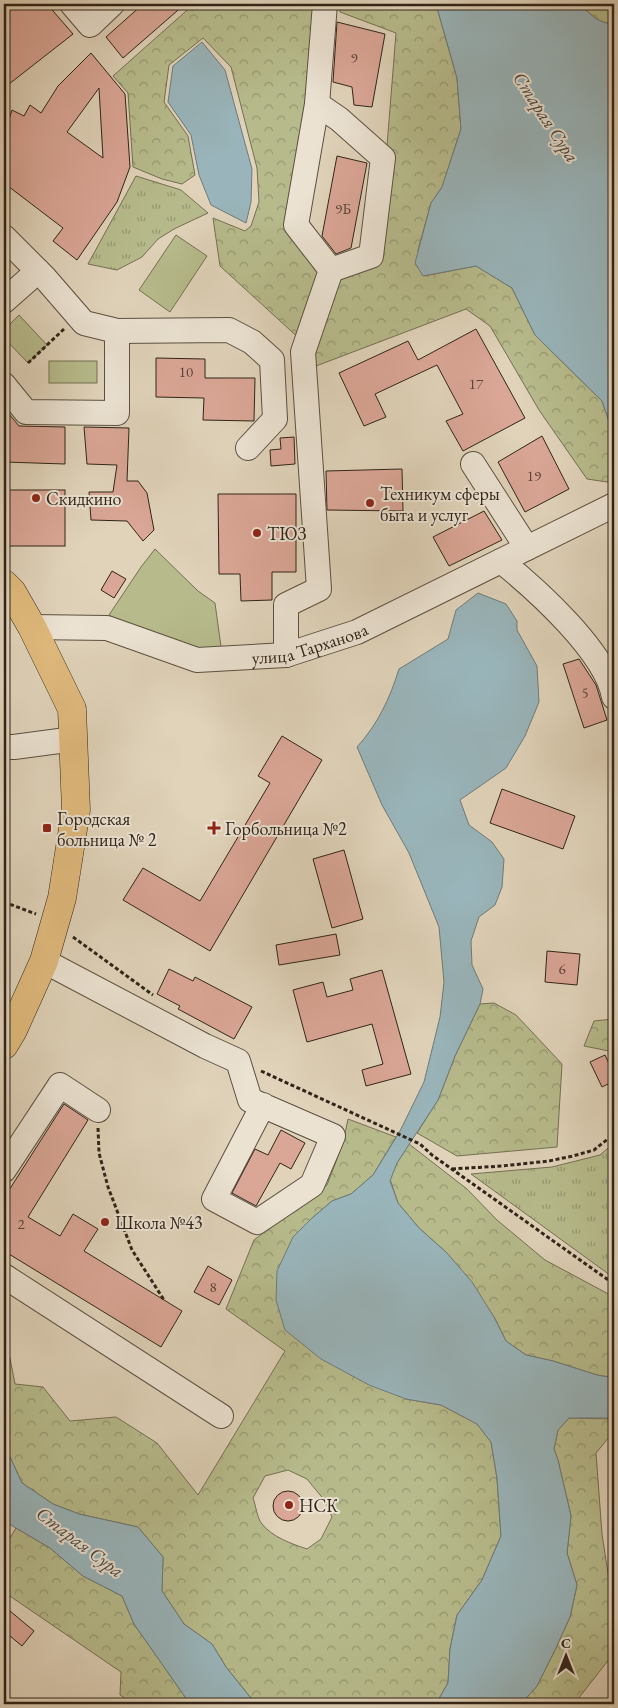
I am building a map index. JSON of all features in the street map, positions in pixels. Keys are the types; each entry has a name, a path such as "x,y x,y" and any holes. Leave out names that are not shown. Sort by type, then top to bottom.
{"main road":[{"path":"4,584 12,592 32,627 72,709 76,810 62,898 44,961 13,1030 4,1045"}],"street":[{"path":"72,4 90,25 112,4"},
{"path":"325,4 317,104 296,225 331,270"},
{"path":"317,104 339,119 383,158 370,256 331,270"},
{"path":"4,237 38,271 84,323 118,331 229,330 252,342 272,360 275,419 248,448"},
{"path":"286,655 286,605 319,589 303,352 331,270"},
{"path":"4,301 38,271"},
{"path":"4,385 26,412 117,413 118,331"},
{"path":"473,464 527,548"},
{"name":"улица Тарханова","path":"32,627 106,628 197,660 286,655 357,632 614,505"},
{"path":"501,561 527,582 580,638 600,663 612,685 614,697"},
{"path":"4,746 14,747 74,739"},
{"path":"44,961 205,1046 238,1061 250,1100 263,1105 333,1136 312,1186 258,1222 214,1199 263,1105"},
{"path":"4,1170 60,1085 98,1110"},
{"path":"4,1276 221,1416"}],"path":[{"path":"28,363 78,316"},
{"path":"4,902 40,916"},
{"path":"238,1061 387,1127 420,1144 451,1169 614,1284"},
{"path":"98,1110 99,1153 108,1187 132,1250 164,1300"},
{"path":"451,1169 502,1166 549,1161 574,1156 594,1150 614,1134"}],"green space":[{"path":"194,4 318,4 293,226 324,270 302,341 220,266 213,218 245,231 251,226 259,202 257,168 231,67 203,38 169,65 164,102 188,136 195,175 182,184 162,179 133,167 128,93 113,76"},
{"path":"338,4 436,4 457,78 461,129 442,187 431,203 418,250 424,276 476,266 512,288 535,335 602,401 611,427 614,429 614,483 587,479 539,410 490,326 466,309 316,366 308,355 335,276 378,259 396,33 340,12"},
{"path":"575,4 614,4 614,24 597,19"},
{"path":"136,176 181,190 208,213 158,239 142,257 117,270 88,264"},
{"path":"176,235 207,256 170,312 139,290"},
{"path":"19,315 47,345 28,363 4,338 4,330"},
{"path":"49,361 97,361 97,383 49,383"},
{"path":"155,549 198,591 215,603 222,654 138,635 109,615"},
{"path":"494,1003 516,1015 562,1064 557,1147 457,1156 417,1133 438,1100 455,1056 480,1004"},
{"path":"614,1003 614,1052 584,1046 594,1021 613,1019"},
{"path":"348,1119 396,1137 373,1175 351,1194 332,1201 311,1219 406,1399 441,1405 477,1424 491,1442 497,1478 501,1536 482,1580 457,1615 450,1649 448,1683 436,1704 260,1704 250,1697 226,1667 212,1644 184,1624 162,1591 163,1557 138,1527 79,1514 53,1504 22,1483 4,1444 4,1336 6,1338 15,1384 43,1387 70,1421 116,1417 157,1443 198,1495 285,1351 226,1309 254,1240 327,1185 343,1143","holes":["288,1470 307,1479 325,1501 332,1517 321,1539 307,1549 283,1540 266,1529 259,1519 253,1498 265,1476"]},
{"path":"614,1143 614,1278 471,1174 552,1167 600,1155"},
{"path":"409,1144 467,1189 497,1220 545,1260 614,1297 614,1378 526,1355 506,1341 494,1317 447,1253 419,1228 398,1203 390,1179"},
{"path":"569,1418 614,1419 614,1436 610,1436 596,1453 602,1534 614,1613 614,1653 574,1704 521,1704 537,1686 555,1650 570,1617 577,1585 567,1553 571,1516 554,1449 558,1430"},
{"path":"16,1528 50,1548 83,1576 122,1596 134,1624 190,1704 134,1704 120,1695 121,1672 4,1592 4,1548"}],"water":[{"name":"Старая Сура","path":"436,4 575,4 597,19 614,24 614,429 611,427 602,401 535,335 512,288 476,266 423,276 415,263 431,203 442,187 461,129 457,78"},
{"path":"202,42 225,70 252,169 251,202 246,223 211,205 199,175 191,135 168,102 173,66"},
{"path":"478,593 506,604 517,621 517,630 537,666 539,702 525,736 506,768 460,800 469,825 492,842 504,859 502,887 495,905 479,917 471,941 472,965 483,989 480,1004 455,1056 438,1100 397,1163 390,1181 398,1203 419,1228 447,1253 472,1282 494,1317 506,1341 526,1355 614,1378 614,1418 569,1418 558,1430 554,1449 571,1516 567,1553 577,1585 570,1617 555,1650 537,1686 521,1704 436,1704 448,1683 450,1649 457,1615 482,1580 501,1536 497,1478 491,1442 477,1424 441,1405 406,1399 369,1385 321,1359 285,1330 276,1300 277,1271 293,1237 332,1201 351,1194 373,1175 400,1131 424,1082 440,1017 444,982 439,927 409,853 382,805 357,747 371,729 382,710 392,690 399,669 448,639 456,610"},
{"name":"Старая Сура","path":"4,1444 22,1483 53,1504 79,1514 138,1527 163,1557 162,1591 184,1624 212,1644 226,1667 250,1697 260,1704 190,1704 134,1624 122,1596 83,1576 50,1548 4,1521"}],"building":[{"path":"17,4 47,4 73,34 4,88 4,15"},
{"path":"143,4 185,4 123,58 106,37"},
{"path":"337,22 385,34 372,107 354,105 352,87 333,82"},
{"path":"91,53 125,94 130,167 117,202 77,260 53,241 63,228 4,183 4,136 12,110 24,116 30,105 41,113 58,86","holes":["99,88 103,158 67,132"]},
{"path":"337,156 367,163 351,248 336,254 322,236"},
{"path":"476,329 525,418 463,451 446,421 463,414 437,365 375,394 386,417 364,426 339,373 408,341 418,360"},
{"path":"156,358 205,359 205,378 255,378 254,421 203,420 204,398 156,397"},
{"path":"4,408 19,426 65,427 65,464 4,462"},
{"path":"84,427 129,428 127,481 138,481 147,493 154,530 143,541 127,521 91,520 89,492 113,492 117,465 87,464"},
{"path":"542,436 569,489 525,512 498,462"},
{"path":"294,437 295,464 271,466 270,450 281,449 280,438"},
{"path":"402,469 403,511 327,510 326,471"},
{"path":"8,490 65,490 65,546 8,546"},
{"name":"ТЮЗ","path":"218,494 296,494 296,572 272,572 272,600 241,601 240,574 219,574"},
{"path":"484,511 502,540 449,566 433,537"},
{"path":"112,571 126,579 114,598 101,590"},
{"path":"579,659 596,685 607,720 584,728 563,664"},
{"path":"282,736 322,760 210,951 123,900 143,868 200,901 270,783 258,776"},
{"path":"502,789 575,816 563,849 490,823"},
{"path":"344,850 363,919 332,928 313,859"},
{"path":"336,934 340,955 279,965 276,945"},
{"path":"547,951 580,954 577,985 545,982"},
{"path":"169,969 193,981 195,977 252,1007 234,1039 178,1009 180,1006 157,994"},
{"path":"382,970 411,1074 366,1086 362,1070 383,1064 372,1024 307,1042 293,990 323,982 327,997 353,990 350,979"},
{"path":"605,1055 614,1075 614,1081 602,1087 590,1062"},
{"path":"64,1104 88,1120 28,1217 60,1236 73,1214 98,1229 84,1251 182,1311 161,1347 4,1251 4,1198"},
{"path":"281,1130 305,1143 291,1169 280,1163 256,1206 232,1193 255,1149 268,1155"},
{"path":"208,1266 232,1280 219,1305 194,1292"},
{"path":"288,1491 299,1495 303,1506 299,1517 288,1521 277,1517 273,1506 277,1495"},
{"path":"4,1606 34,1631 22,1646 4,1631"}],"place":[{"name":"Скидкино","path":"36,498"},
{"name":"Техникум сферы быта и услуг","path":"370,503"},
{"name":"ТЮЗ","path":"257,533"},
{"name":"Городская больница № 2","path":"47,828"},
{"name":"Горбольница №2","path":"214,828"},
{"name":"Школа №43","path":"105,1222"},
{"name":"НСК","path":"289,1505"}]}
